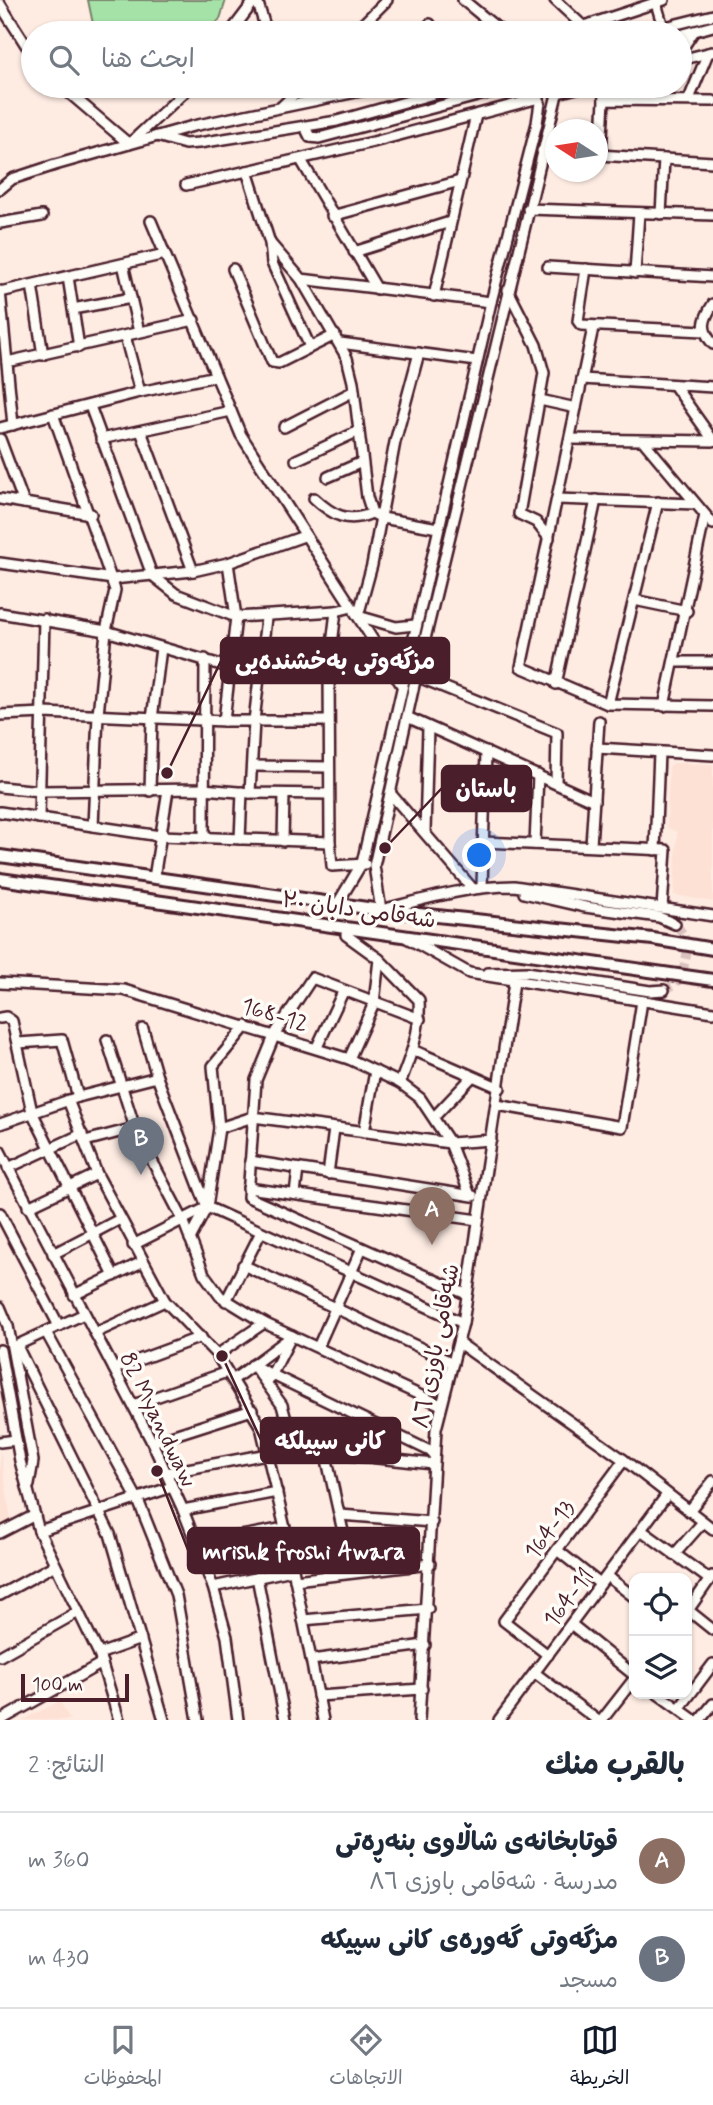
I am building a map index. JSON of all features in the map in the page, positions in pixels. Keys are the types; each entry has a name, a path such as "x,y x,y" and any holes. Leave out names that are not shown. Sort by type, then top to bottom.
{"main road":[{"name":"شەقامی دابان ٣٠","path":"0,856 381,910 653,939 713,949"},
{"name":"شەقامی دابان ٣٠","path":"0,879 713,980"},
{"path":"192,907 203,899 203,889 199,884"},
{"path":"223,911 216,905 216,898 220,890 226,888"}],"street":[{"path":"239,21 256,0"},
{"path":"256,0 263,21"},
{"path":"366,21 387,0"},
{"path":"463,0 488,21"},
{"path":"555,0 578,21"},
{"path":"602,21 660,1 662,21"},
{"path":"0,4 21,37"},
{"path":"688,21 713,15"},
{"path":"692,34 713,26"},
{"path":"692,57 710,53"},
{"path":"692,92 710,53"},
{"path":"75,98 130,144"},
{"path":"130,144 178,98"},
{"path":"282,106 290,98"},
{"path":"0,189 12,179 158,136 322,98"},
{"path":"158,136 178,142 199,143 305,127 370,113 421,98"},
{"path":"305,127 310,137 319,138 470,98"},
{"path":"186,185 301,160 539,98 539,114 477,361 362,863 338,903"},
{"path":"556,98 416,676 374,866 381,910 496,886 713,916"},
{"path":"602,119 604,100 713,101"},
{"path":"434,296 476,115"},
{"path":"608,156 713,162"},
{"path":"661,214 664,159"},
{"path":"301,160 377,289"},
{"path":"247,171 271,243 271,259 310,347"},
{"path":"523,179 534,181"},
{"path":"332,216 460,181"},
{"path":"528,209 713,215"},
{"path":"635,272 639,213"},
{"path":"0,222 42,216"},
{"path":"151,221 231,411 267,479 401,684"},
{"path":"354,252 450,222"},
{"path":"271,243 301,279 337,339 349,366 372,513 382,519 438,528"},
{"path":"13,425 0,291 165,254"},
{"path":"271,259 282,254"},
{"path":"123,264 139,332"},
{"path":"548,267 713,277"},
{"path":"233,269 270,360 279,363 310,347 337,339 477,361"},
{"path":"586,270 578,321 581,325 593,328 704,331"},
{"path":"68,277 79,347"},
{"path":"301,279 491,302"},
{"path":"32,285 43,355"},
{"path":"508,290 542,362 544,378 519,514 536,522 549,538"},
{"path":"73,309 131,298"},
{"path":"713,303 703,323 704,331 713,344"},
{"path":"7,362 194,320"},
{"path":"593,328 521,667 608,704 713,706"},
{"path":"125,336 140,392"},
{"path":"358,616 382,519 395,442 419,353"},
{"path":"0,428 140,392 216,376"},
{"path":"582,379 713,387"},
{"path":"674,385 713,441"},
{"path":"284,427 354,391"},
{"path":"540,400 576,408"},
{"path":"90,406 152,575 176,594 236,617 266,618 352,607"},
{"path":"102,439 231,411"},
{"path":"53,414 91,514 115,590 106,631 98,715 93,826"},
{"path":"141,431 193,571"},
{"path":"296,460 359,431"},
{"path":"461,433 474,435"},
{"path":"0,439 24,503"},
{"path":"570,439 645,443 713,441"},
{"path":"645,443 713,524"},
{"path":"328,477 362,462"},
{"path":"314,498 331,514 346,519 360,519 372,513"},
{"path":"0,499 91,514"},
{"path":"557,499 695,504"},
{"path":"556,684 596,500"},
{"path":"608,704 658,502"},
{"path":"664,706 687,611 705,515"},
{"path":"0,563 113,579 193,571 228,563 304,536"},
{"path":"224,721 228,667 236,617 228,563"},
{"path":"634,600 687,611"},
{"path":"336,611 329,670 328,721 332,866 362,863 374,866"},
{"path":"0,613 106,631 228,667 329,670"},
{"path":"358,616 396,627 415,625"},
{"path":"240,839 252,766 254,721 266,618"},
{"path":"39,818 44,713 44,619"},
{"path":"150,792 152,719 160,648"},
{"path":"204,838 205,659"},
{"path":"674,662 713,662"},
{"path":"416,676 557,733 556,783"},
{"path":"0,715 44,713 152,719 328,721"},
{"path":"407,717 594,801"},
{"path":"591,845 598,721"},
{"path":"425,832 428,727"},
{"path":"597,748 713,755"},
{"path":"477,888 486,751"},
{"path":"655,850 659,753"},
{"path":"252,766 329,768"},
{"path":"535,844 538,775"},
{"path":"0,787 96,792 203,789 246,793 329,794"},
{"path":"154,878 168,790"},
{"path":"390,793 477,888"},
{"path":"283,841 284,794"},
{"path":"0,812 160,836 330,842"},
{"path":"482,842 666,850 662,908"},
{"path":"496,886 585,907 666,919 675,924"},
{"path":"348,929 346,935 379,959 419,1000 420,1018 413,1050 400,1083"},
{"path":"405,937 469,973 713,1012"},
{"path":"349,1059 374,1003 379,959"},
{"path":"469,973 527,972 650,991 664,990"},
{"path":"420,1018 342,992 312,978 275,1034 256,1080 248,1197 466,1294"},
{"name":"شەقامی باوزی ٨٦","path":"419,1720 428,1609 433,1453 441,1405 463,1323 514,982"},
{"name":"168-12","path":"0,983 124,990 275,1034 349,1059 400,1083 420,1098 435,1116 450,1143 470,1195"},
{"path":"317,1047 342,992"},
{"path":"497,1105 622,1127 642,1001"},
{"path":"0,1018 6,1017 12,1021 32,1112 114,1276"},
{"path":"190,1239 207,1207 219,1128 213,1066 246,1026"},
{"path":"143,1029 157,1077 207,1207 463,1323"},
{"path":"18,1043 62,1040 83,1138 97,1174 133,1245 165,1301 217,1355 261,1427 285,1528 323,1720"},
{"path":"107,1040 135,1128 183,1220 204,1274 226,1301 264,1323 441,1405"},
{"path":"413,1050 500,1088"},
{"path":"364,1132 375,1071"},
{"path":"0,1124 73,1099 157,1077"},
{"path":"435,1116 472,1077"},
{"path":"219,1128 253,1117 450,1143 491,1140"},
{"path":"8,1168 83,1138 135,1128"},
{"path":"328,1174 334,1129"},
{"name":"82 Myandwaw","path":"0,1151 133,1405 183,1510 213,1587 227,1637 239,1720"},
{"path":"250,1161 481,1197"},
{"path":"295,1194 298,1169"},
{"path":"28,1207 97,1174"},
{"path":"248,1188 478,1220"},
{"path":"133,1245 207,1207"},
{"path":"0,1213 59,1326"},
{"path":"53,1254 120,1219"},
{"path":"226,1301 261,1231"},
{"path":"318,1347 362,1248"},
{"path":"74,1295 142,1262"},
{"path":"243,1265 453,1363"},
{"path":"94,1333 165,1301"},
{"path":"1,1313 14,1347 110,1534 164,1720"},
{"path":"14,1347 84,1314"},
{"path":"217,1355 264,1323"},
{"path":"46,1332 138,1500 176,1595 198,1720"},
{"path":"133,1405 230,1375 253,1365 292,1336"},
{"path":"269,1378 292,1336"},
{"path":"114,1369 201,1337"},
{"path":"459,1343 624,1460 667,1496 713,1529"},
{"path":"14,1347 33,1461 29,1487"},
{"path":"0,1350 16,1440 38,1531 100,1659 119,1720"},
{"path":"253,1365 269,1378 433,1453"},
{"path":"269,1378 282,1405 294,1449"},
{"path":"152,1443 252,1410"},
{"path":"0,1442 16,1440"},
{"path":"166,1474 267,1452 294,1449 433,1464"},
{"path":"325,1451 352,1572"},
{"name":"164-13","path":"548,1655 504,1621 624,1460"},
{"path":"689,1511 713,1481"},
{"path":"38,1531 172,1487"},
{"path":"183,1510 276,1492"},
{"name":"164-11","path":"504,1718 667,1496"},
{"path":"0,1533 35,1515"},
{"path":"340,1515 432,1522"},
{"path":"674,1555 703,1522"},
{"path":"197,1544 285,1528"},
{"path":"641,1530 674,1555 711,1577 692,1605"},
{"path":"557,1550 629,1594"},
{"path":"295,1580 430,1564"},
{"path":"0,1595 55,1565"},
{"path":"213,1587 292,1570"},
{"path":"257,1577 285,1720"},
{"path":"303,1620 428,1609"},
{"path":"0,1656 78,1612"},
{"path":"692,1614 713,1630"},
{"path":"571,1624 629,1673"},
{"path":"1,1720 100,1659 141,1639"},
{"path":"311,1660 425,1645"},
{"path":"678,1709 713,1664"},
{"path":"535,1673 600,1720 629,1683"},
{"path":"318,1696 422,1689"},
{"path":"665,1699 694,1720"},
{"path":"704,1718 713,1704"}],"shaded area":[{"path":"673,763 713,764 713,902 674,895 677,832 669,829 667,825 669,767"},
{"path":"0,1448 11,1520 0,1526"},
{"path":"60,1701 70,1720 23,1720"}],"green space":[{"path":"88,0 226,0 218,21 92,21"}],"tunnel":[{"path":"664,990 676,984 686,961 685,938 675,924"}],"place":[{"name":"مزگەوتی بەخشندەیی","path":"167,773"},
{"name":"باستان","path":"385,848"},
{"name":"مزگەوتی گەورەی کانی سپیکە","path":"141,1175"},
{"name":"قوتابخانەی شاڵاوی بنەڕەتی","path":"432,1245"},
{"name":"کانی سپیلکە","path":"222,1356"},
{"name":"mrishk froshi Awara","path":"157,1471"}]}
